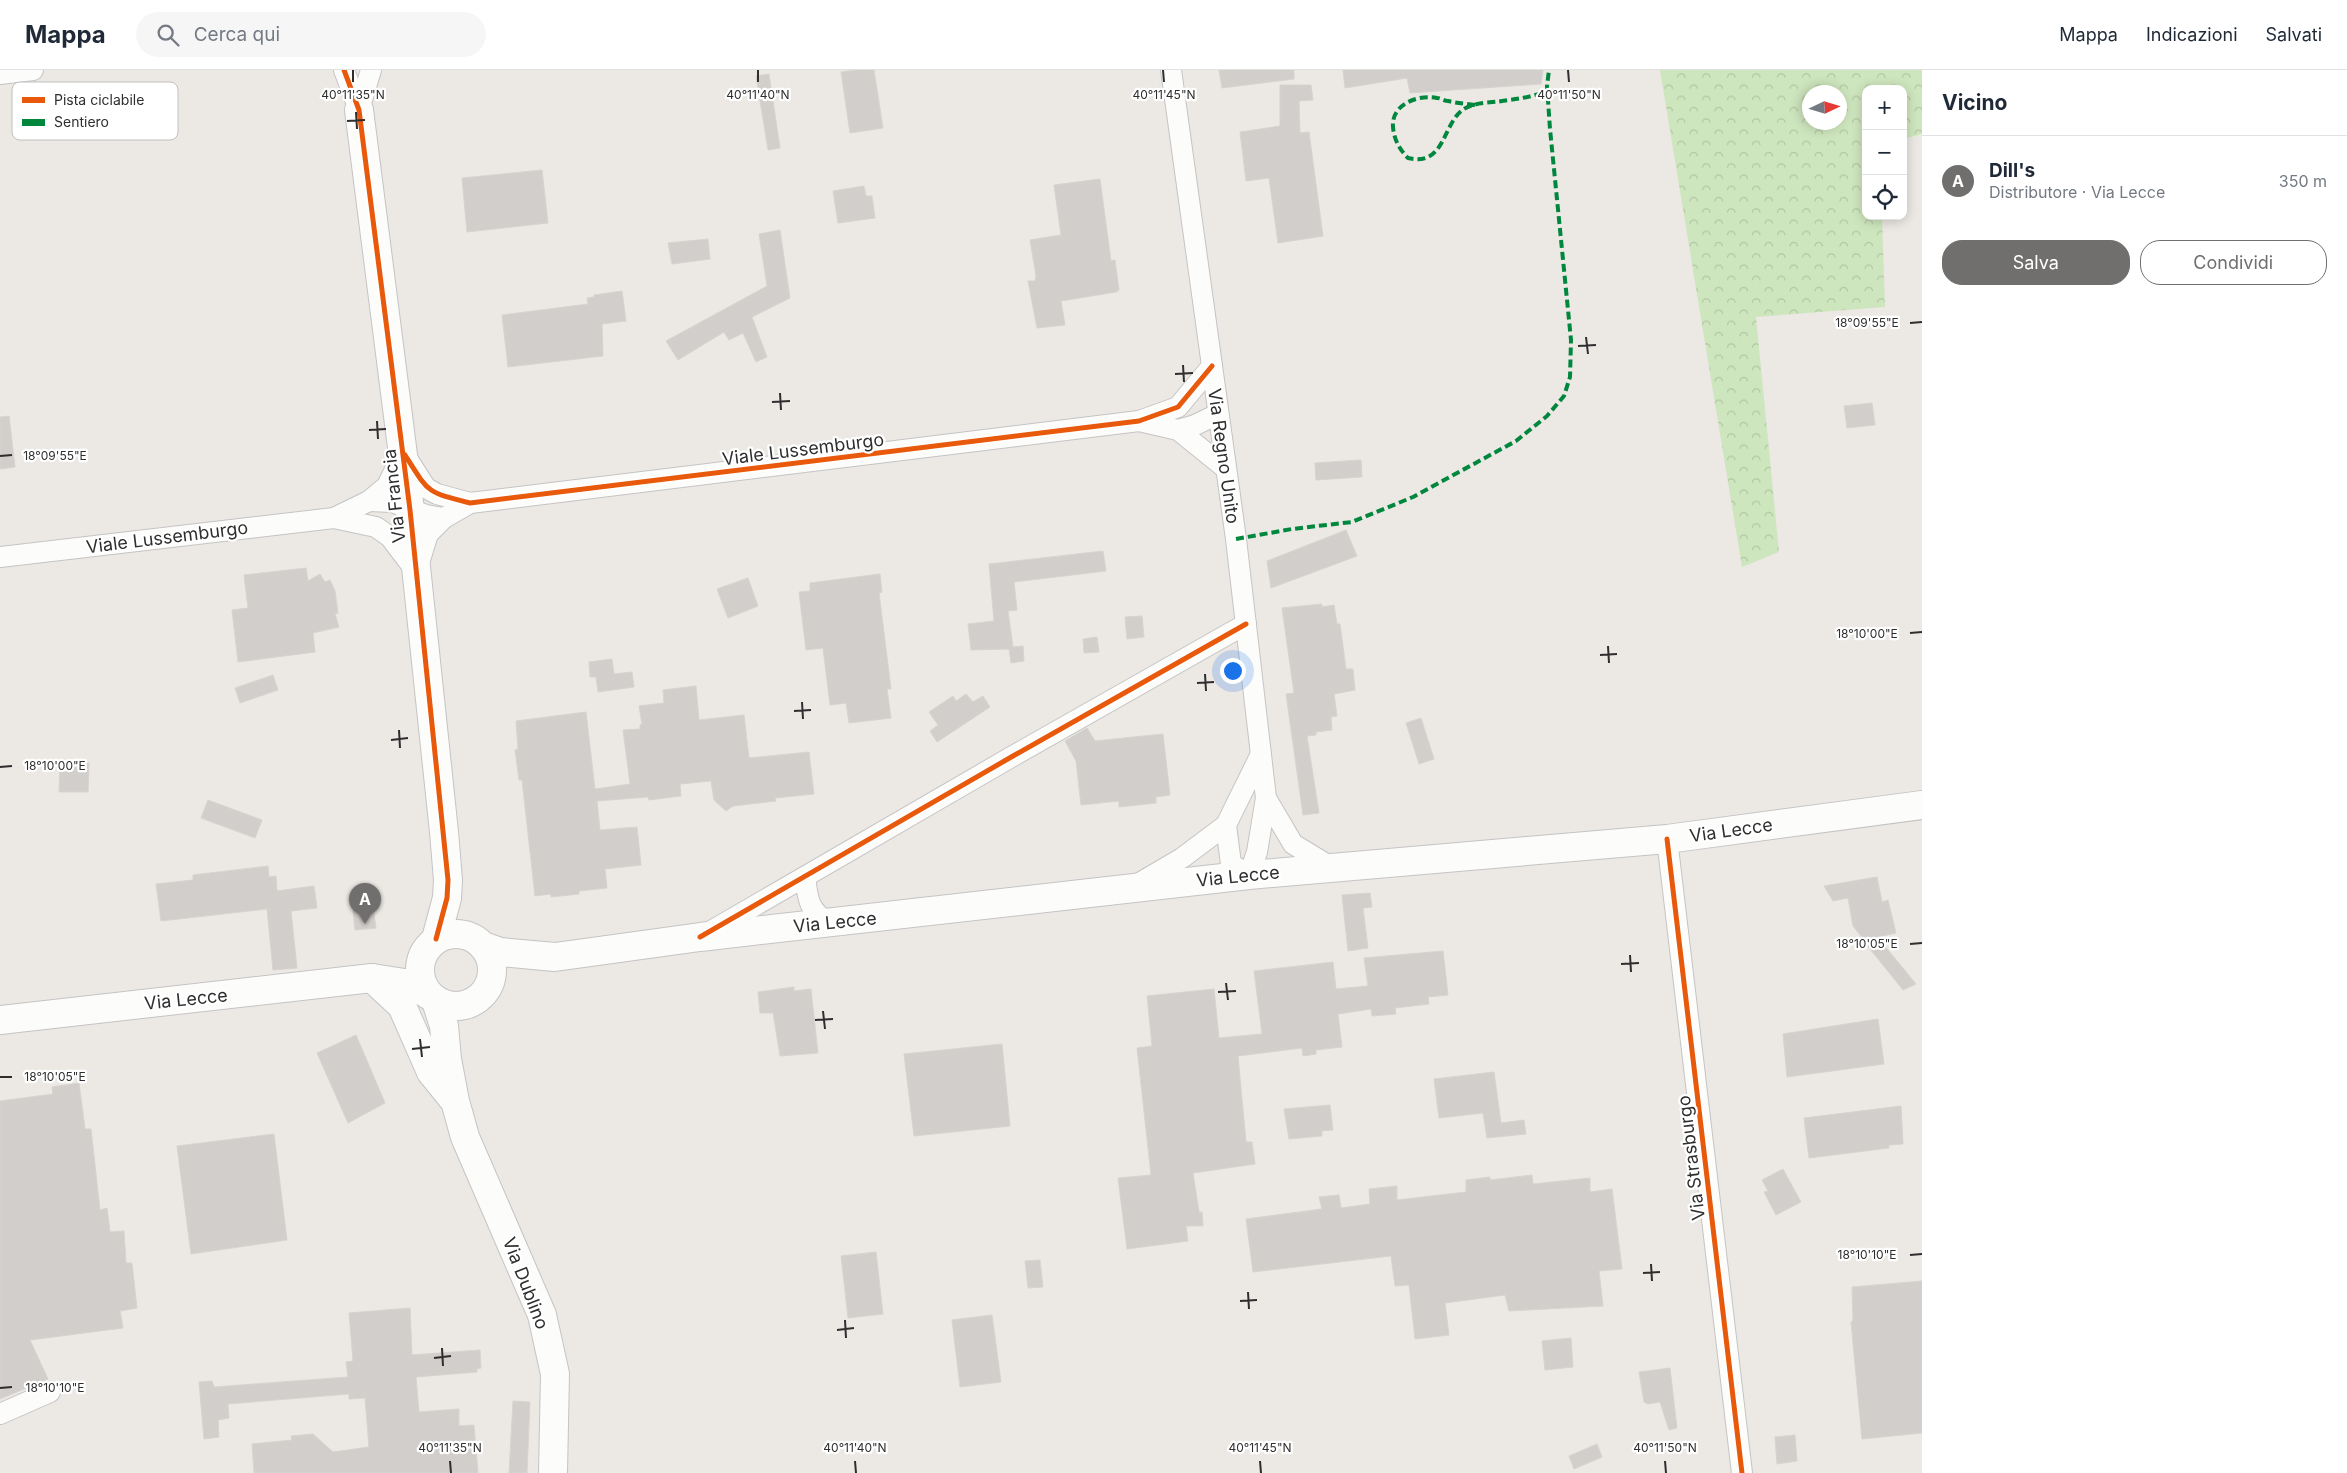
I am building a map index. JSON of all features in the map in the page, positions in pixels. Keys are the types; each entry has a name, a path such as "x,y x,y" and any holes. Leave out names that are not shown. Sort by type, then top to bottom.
{"main road":[{"name":"Via Francia","path":"359,110 404,453 448,880"},
{"name":"Via Lecce","path":"480,996 522,969 555,957 700,937 1249,875 1667,839 1922,805"},
{"path":"448,880 478,942 489,956 492,968 491,980 480,996 455,1006 433,998 423,986 420,974 421,961 431,944 447,898 448,880"},
{"path":"431,944 454,934 478,942"},
{"name":"Via Lecce","path":"478,942 500,952 555,957"},
{"name":"Via Lecce","path":"372,978 410,960 431,944"},
{"name":"Via Lecce","path":"0,1020 372,978 410,984 433,998"},
{"name":"Via Dublino","path":"372,978 402,1006 431,1072 455,1101"},
{"name":"Via Dublino","path":"455,1101 462,1027 480,996"},
{"name":"Via Dublino","path":"433,998 444,1026 447,1059 455,1101 465,1137 542,1315 555,1374 553,1473"}],"street":[{"path":"0,74 33,70"},
{"path":"344,70 359,110"},
{"name":"Via Regno Unito","path":"1171,70 1236,539 1266,798"},
{"path":"359,110 370,71"},
{"path":"1178,407 1212,366"},
{"path":"1139,421 1178,407 1193,407 1218,414"},
{"path":"1178,430 1195,425 1218,414"},
{"path":"1139,421 1178,430 1225,468"},
{"name":"Viale Lussemburgo","path":"470,503 1139,421"},
{"path":"404,453 426,488 437,494 470,503"},
{"path":"334,518 369,501 387,486 404,453"},
{"path":"376,527 410,510 422,500 437,494"},
{"path":"369,501 392,502 410,510 444,518"},
{"path":"416,572 428,534 444,518 470,503"},
{"path":"334,518 376,527 390,537 416,572"},
{"name":"Viale Lussemburgo","path":"0,556 334,518"},
{"path":"700,937 1246,624"},
{"path":"1129,889 1182,858 1226,826 1261,754"},
{"path":"1226,826 1231,864 1249,875 1257,852 1266,798"},
{"path":"1266,798 1293,844 1331,867"},
{"name":"Via Strasburgo","path":"1667,839 1742,1473"},
{"path":"806,877 808,900 815,914 827,922"},
{"path":"0,1414 50,1392"}],"green space":[{"path":"1660,70 1922,70 1922,134 1907,138 1907,85 1862,85 1862,220 1882,220 1885,307 1756,317 1779,552 1742,567"}],"building":[{"path":"874,70 883,128 850,133 841,72"},
{"path":"1219,70 1294,70 1294,79 1222,88"},
{"path":"1343,70 1543,70 1541,84 1410,93 1407,78 1345,88"},
{"path":"769,74 780,148 768,150 756,76"},
{"path":"1280,85 1311,85 1313,100 1299,101 1300,133 1309,132 1323,236 1278,243 1269,178 1246,181 1240,132 1280,126"},
{"path":"542,170 548,223 467,232 462,178"},
{"path":"1100,179 1111,261 1115,260 1119,290 1061,301 1065,325 1037,328 1028,281 1035,281 1036,276 1030,240 1061,235 1054,185"},
{"path":"864,186 866,196 872,196 875,218 838,223 833,191"},
{"path":"780,230 790,298 752,317 767,357 756,362 743,333 729,340 724,332 678,360 666,341 767,286 759,234"},
{"path":"708,239 710,259 672,264 668,243"},
{"path":"622,291 626,321 602,324 603,356 508,367 502,315 588,304 587,298 594,297 594,295"},
{"path":"1872,403 1875,425 1847,428 1844,406"},
{"path":"9,416 15,467 0,469 0,417"},
{"path":"1361,460 1362,477 1316,480 1315,463"},
{"path":"1346,530 1357,556 1271,588 1267,561"},
{"path":"1103,551 1106,571 1014,582 1017,610 1008,611 1013,647 1023,646 1024,661 1011,663 1009,649 971,650 968,624 994,621 989,564"},
{"path":"306,568 308,581 320,574 325,582 330,580 335,591 338,613 335,614 339,627 313,633 315,652 238,662 232,610 248,608 244,575"},
{"path":"880,574 882,592 879,593 891,689 887,689 891,718 849,723 846,703 830,705 823,648 806,650 799,592 810,591 810,583"},
{"path":"748,578 758,606 728,618 717,589"},
{"path":"1322,604 1322,607 1334,605 1337,624 1340,624 1346,669 1353,669 1355,690 1334,694 1337,716 1331,717 1332,730 1316,732 1316,735 1307,736 1319,813 1303,815 1286,694 1294,693 1282,608"},
{"path":"1142,616 1144,637 1127,639 1125,617"},
{"path":"1097,637 1099,652 1084,653 1083,639"},
{"path":"612,659 614,674 632,672 634,687 598,692 596,677 590,677 589,662"},
{"path":"273,675 278,690 240,703 235,688"},
{"path":"696,686 699,720 744,715 749,758 809,752 814,794 775,798 776,801 733,806 726,811 714,800 711,781 680,784 681,796 649,800 648,797 597,801 600,830 637,827 641,865 605,869 607,888 579,891 579,894 551,897 551,894 535,896 522,780 519,780 515,750 518,749 516,721 586,712 595,789 630,784 623,730 640,729 642,724 639,706 664,703 663,690"},
{"path":"966,694 973,702 983,696 990,707 937,742 930,731 938,725 929,712 953,696 956,701"},
{"path":"1421,718 1434,759 1419,764 1406,723"},
{"path":"1087,728 1095,741 1163,734 1170,795 1156,797 1156,803 1119,807 1119,801 1081,805 1076,761 1065,741"},
{"path":"60,763 89,763 88,792 59,792"},
{"path":"208,800 262,820 255,838 201,818"},
{"path":"268,866 269,877 276,876 277,891 314,886 317,908 291,911 297,968 273,970 267,909 161,921 156,884 193,880 193,875"},
{"path":"1877,877 1882,902 1888,900 1896,933 1864,940 1853,926 1848,898 1833,901 1824,886"},
{"path":"1370,893 1372,907 1363,908 1368,948 1348,951 1342,895"},
{"path":"373,907 376,928 355,930 353,910"},
{"path":"1879,939 1916,984 1903,990 1866,944"},
{"path":"1443,951 1448,995 1428,997 1429,1004 1395,1008 1396,1014 1372,1016 1371,1009 1338,1014 1342,1047 1316,1050 1316,1054 1303,1056 1302,1048 1238,1056 1246,1142 1252,1142 1255,1164 1193,1173 1199,1212 1202,1212 1203,1226 1186,1226 1188,1241 1127,1249 1118,1178 1151,1175 1137,1048 1152,1046 1147,996 1214,989 1219,1038 1262,1034 1254,971 1333,962 1336,989 1368,986 1364,958"},
{"path":"794,987 794,991 811,989 818,1053 780,1056 773,1013 760,1013 758,992"},
{"path":"1878,1019 1884,1064 1787,1077 1783,1034"},
{"path":"356,1035 385,1103 348,1123 317,1053"},
{"path":"1002,1044 1010,1126 914,1136 904,1054"},
{"path":"1494,1072 1501,1123 1524,1120 1526,1134 1487,1138 1483,1113 1439,1118 1434,1079"},
{"path":"79,1083 85,1129 91,1129 100,1210 107,1208 110,1232 124,1231 126,1263 132,1263 137,1308 120,1311 123,1328 30,1340 48,1379 0,1399 0,1101 53,1094 52,1087"},
{"path":"1330,1105 1333,1130 1322,1131 1322,1136 1289,1139 1284,1109"},
{"path":"1901,1106 1903,1144 1889,1145 1889,1148 1809,1158 1804,1118"},
{"path":"274,1134 287,1240 191,1254 177,1146"},
{"path":"1783,1169 1801,1202 1776,1215 1764,1192 1768,1191 1762,1180"},
{"path":"1532,1175 1533,1184 1590,1178 1590,1192 1612,1189 1622,1269 1599,1271 1603,1306 1509,1311 1505,1295 1445,1303 1449,1335 1415,1339 1409,1285 1395,1286 1391,1256 1253,1272 1246,1219 1322,1209 1319,1197 1339,1195 1341,1208 1370,1204 1369,1189 1397,1186 1397,1200 1466,1192 1466,1180 1490,1177 1490,1180"},
{"path":"876,1252 883,1314 848,1318 841,1256"},
{"path":"1040,1260 1043,1287 1028,1288 1025,1261"},
{"path":"1922,1281 1922,1433 1862,1439 1851,1322 1853,1321 1852,1287"},
{"path":"410,1308 412,1355 480,1350 481,1368 477,1369 477,1372 416,1377 419,1412 459,1409 459,1426 474,1425 478,1473 254,1473 252,1444 292,1440 291,1436 313,1434 333,1452 369,1447 365,1398 349,1399 349,1394 228,1404 229,1418 218,1420 219,1437 204,1439 199,1382 212,1381 214,1387 348,1377 346,1362 353,1361 349,1313"},
{"path":"992,1315 1001,1382 960,1387 952,1320"},
{"path":"1571,1338 1573,1367 1545,1370 1542,1341"},
{"path":"1670,1368 1677,1428 1669,1430 1660,1402 1648,1404 1644,1402 1639,1372"},
{"path":"513,1401 530,1402 527,1473 509,1473"},
{"path":"1795,1435 1797,1461 1777,1464 1775,1437"},
{"path":"1597,1444 1602,1457 1574,1469 1569,1456"}],"marked path":[{"path":"1236,539 1292,529 1352,522 1413,497 1516,441 1547,416 1564,396 1570,377 1571,340 1550,129 1547,86 1549,70"},
{"path":"1475,105 1472,105 1445,101 1429,97 1414,100 1401,107 1396,113 1393,119 1394,136 1408,158 1420,159 1430,156 1437,150 1451,124 1464,109 1468,107 1473,105 1478,104 1519,99 1547,91"}],"cycle path":[{"path":"344,70 359,110 410,510 448,880 447,898 436,939"},
{"path":"405,455 419,477 430,489 436,493 470,503 1139,421 1178,407 1212,366"},
{"path":"700,937 1246,624"},
{"path":"1667,839 1742,1473"}],"place":[{"name":"Dill's","path":"365,924"}]}
